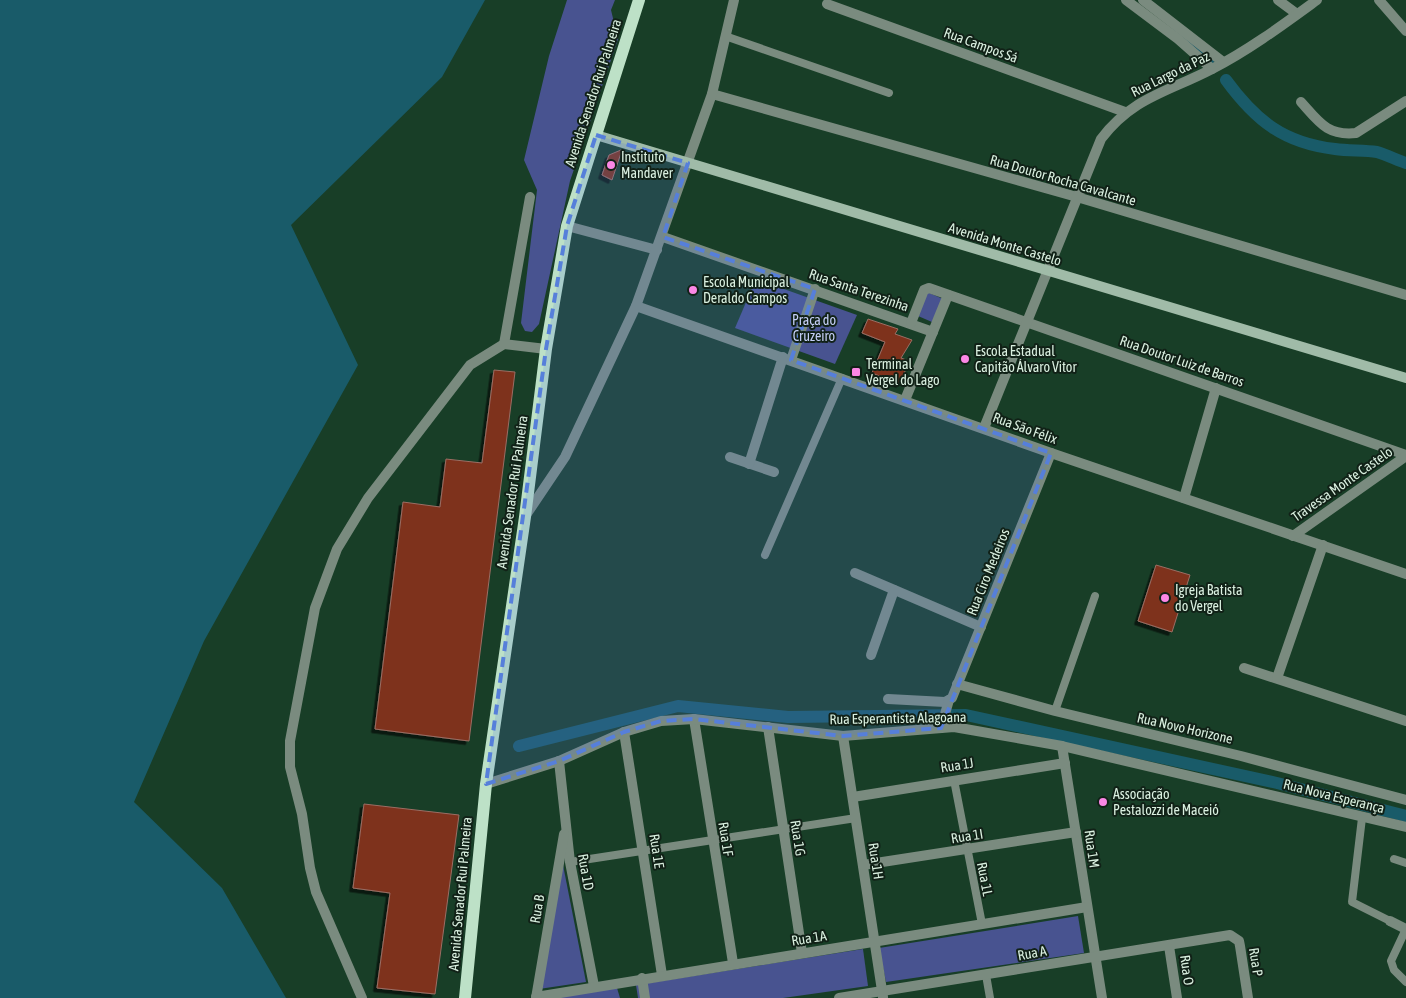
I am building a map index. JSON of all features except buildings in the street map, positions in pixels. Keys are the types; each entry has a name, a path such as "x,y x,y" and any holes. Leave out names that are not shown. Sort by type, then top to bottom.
{"main road":[{"name":"Avenida Senador Rui Palmeira","path":"466,998 486,784 525,517 546,349 567,226 578,185 639,0"}],"street":[{"path":"525,517 564,457 636,306 712,94 734,0"},
{"path":"1126,0 1178,39 1212,69"},
{"path":"1143,0 1223,62"},
{"path":"1278,0 1297,14"},
{"name":"Rua Largo da Paz","path":"984,428 1101,139 1125,112 1146,99 1212,69 1317,0"},
{"path":"1379,0 1406,31"},
{"name":"Rua Campos Sá","path":"827,4 1125,112"},
{"name":"Rua Doutor Rocha Cavalcante","path":"712,94 1077,197 1406,295"},
{"path":"1301,102 1328,130 1348,134 1356,133 1406,101"},
{"name":"Avenida Monte Castelo","path":"596,135 1406,378"},
{"path":"504,344 530,197"},
{"path":"567,226 656,250"},
{"name":"Rua Santa Terezinha","path":"662,237 933,332"},
{"name":"Rua Doutor Luiz de Barros","path":"911,323 926,289 948,295 1406,455"},
{"path":"749,464 787,358 815,290"},
{"path":"905,400 948,295"},
{"name":"Rua São Félix","path":"636,306 1051,453 1406,574"},
{"path":"362,998 316,892 310,868 302,814 290,767 290,741 315,608 337,549 368,498 470,365 504,344 546,349"},
{"path":"1184,498 1216,388"},
{"name":"Rua Ciro Medeiros","path":"945,712 1051,453"},
{"name":"Travessa Monte Castelo","path":"1293,536 1406,455"},
{"path":"730,457 774,472"},
{"path":"1277,678 1323,545"},
{"path":"855,573 981,627"},
{"path":"871,655 894,590"},
{"path":"1244,668 1406,721"},
{"name":"Rua Novo Horizone","path":"957,684 1055,712 1241,756 1406,800"},
{"path":"888,699 945,712"},
{"name":"Rua Esperantista Alagoana","path":"486,784 559,761 624,732 661,721 694,719 843,736 945,712 974,730 1062,746 1255,791"},
{"name":"Rua 1F","path":"694,719 733,964"},
{"name":"Rua 1G","path":"768,727 802,953"},
{"name":"Rua 1E","path":"624,732 662,975"},
{"name":"Rua 1H","path":"843,736 883,995"},
{"name":"Rua 1M","path":"1062,746 1102,998"},
{"name":"Rua 1D","path":"559,761 570,862 594,986"},
{"name":"Rua 1J","path":"853,797 1065,763"},
{"name":"Rua Nova Esperança","path":"1255,791 1406,827"},
{"name":"Rua B","path":"536,997 565,825"},
{"name":"Rua 1I","path":"863,865 1076,832"},
{"name":"Rua 1A","path":"536,997 642,978 1087,907"},
{"path":"1390,921 1406,929"},
{"name":"Rua A","path":"838,998 883,995 1096,956 1230,936"},
{"name":"Rua P","path":"1230,936 1239,941 1248,998"},
{"name":"Rua O","path":"1169,946 1177,998"},
{"path":"642,978 645,998"}],"lane":[{"path":"725,36 889,93"},
{"path":"765,555 842,378"},
{"path":"1055,712 1095,596"},
{"name":"Rua 1L","path":"954,780 982,924"},
{"path":"570,862 856,818"},
{"path":"1362,818 1352,902 1390,921"},
{"path":"1394,859 1406,863"},
{"path":"1406,929 1391,961 1394,970 1406,982"},
{"path":"986,975 990,998"}],"highlighted area":[{"path":"596,135 688,163 663,237 815,289 791,360 1051,453 941,728 843,736 694,719 661,721 624,732 559,761 486,784 546,349 567,226"}],"green space":[{"path":"567,0 615,0 611,10 618,39 570,181 539,324 532,332 525,331 521,323 537,190 524,160 549,56"},
{"name":"Praça do Cruzeiro","path":"756,279 857,315 835,364 735,328"},
{"path":"927,292 943,299 932,322 918,316"},
{"path":"563,865 586,982 539,989"},
{"path":"1078,916 1084,953 886,982 879,948"},
{"path":"863,949 868,986 783,998 638,998 636,985"},
{"path":"617,988 620,998 549,998"}],"shaded area":[{"path":"0,0 485,0 442,77 291,225 358,365 204,641 134,802 222,888 286,998 0,998"}],"waterway":[{"path":"1178,33 1209,59"},
{"path":"1226,80 1260,118 1286,135 1317,146 1340,150 1377,152 1406,163"},
{"path":"519,746 678,706 788,717 966,715 1277,783 1406,816"}],"place":[{"name":"Instituto Mandaver","path":"611,165"},
{"name":"Escola Municipal Deraldo Campos","path":"693,290"},
{"name":"Escola Estadual Capitão Álvaro Vitor","path":"965,359"},
{"name":"Terminal Vergel do Lago","path":"856,372"},
{"name":"Igreja Batista do Vergel","path":"1165,598"},
{"name":"Associação Pestalozzi de Maceió","path":"1103,802"}]}
